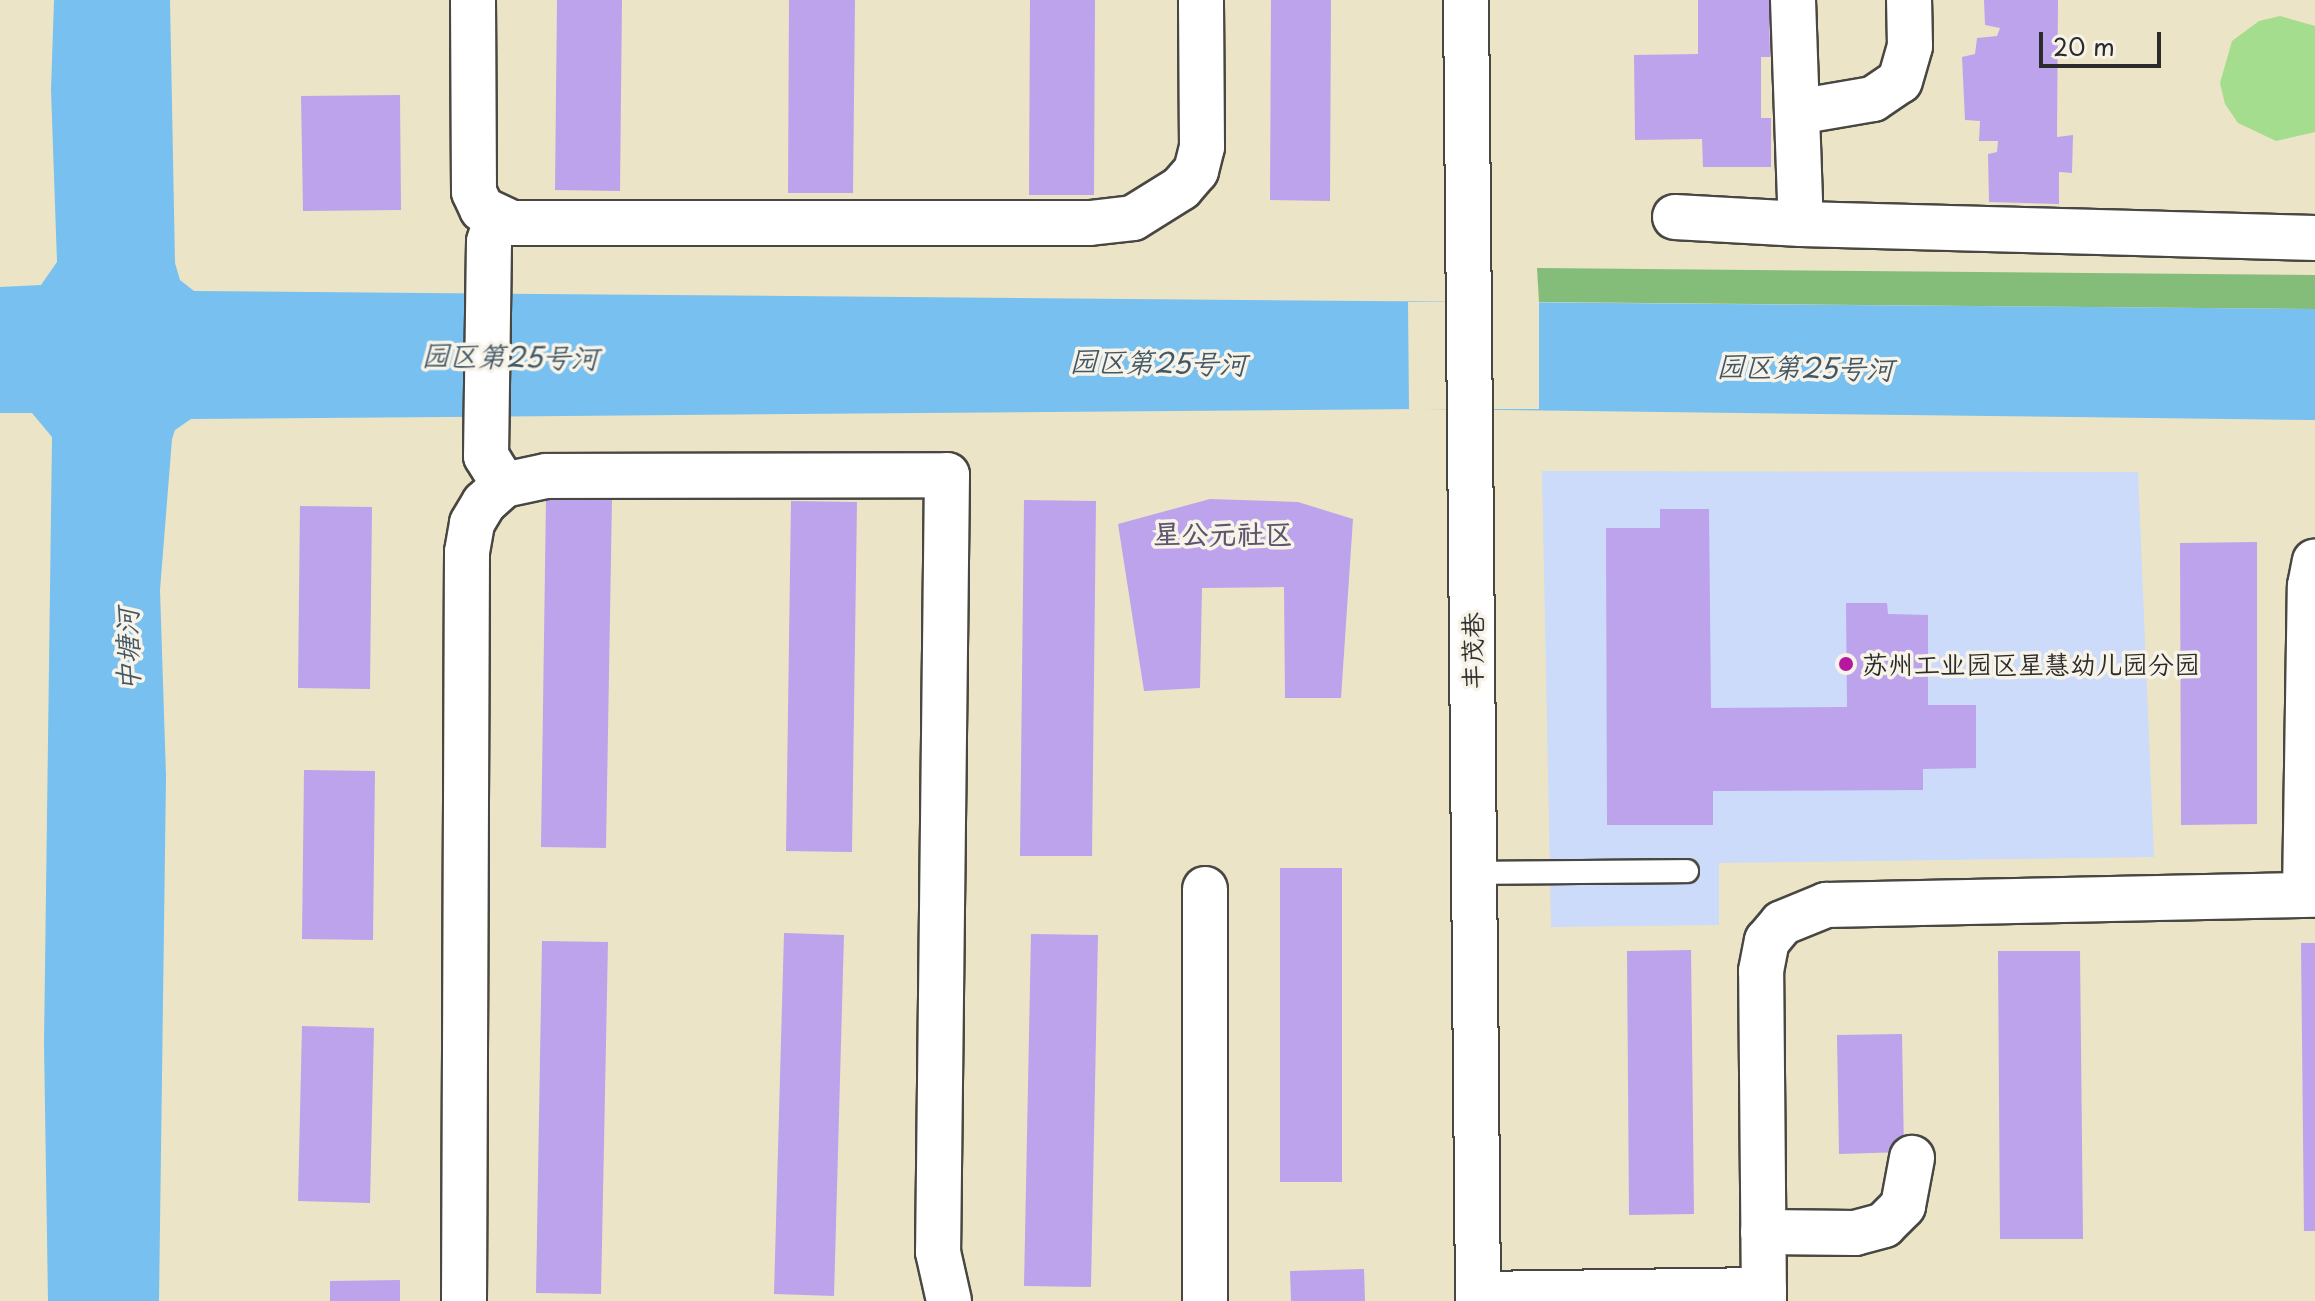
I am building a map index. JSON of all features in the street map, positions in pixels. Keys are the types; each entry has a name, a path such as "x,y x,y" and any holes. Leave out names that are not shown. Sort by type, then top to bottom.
{"street":[{"path":"473,0 470,170 482,209 496,220 1090,223 1133,218 1181,188 1196,171 1202,147 1201,0"},
{"name":"丰茂巷","path":"1466,0 1478,1298"},
{"path":"1793,0 1801,224"},
{"path":"1797,112 1873,99 1900,81 1910,46 1909,0"},
{"path":"1675,217 1801,224 2315,238"},
{"path":"496,220 489,242 487,283 486,456 504,485"},
{"path":"464,1301 467,552 472,523 484,503 504,485 546,476 947,475 938,1252 949,1301"},
{"path":"1478,1298 1764,1296 1761,971 1767,941 1791,917 1826,905 2310,895 2310,586 2315,561"},
{"path":"1205,889 1205,1301"},
{"path":"1763,1232 1855,1233 1884,1225 1903,1206 1912,1158"}],"lane":[{"path":"1473,873 1687,871"}],"shaded area":[{"name":"苏州工业园区星慧幼儿园分园","path":"1542,471 2138,472 2154,857 1719,863 1719,925 1551,927"}],"green space":[{"path":"2280,16 2315,26 2315,132 2276,141 2238,123 2225,104 2220,83 2232,41 2259,21"},
{"path":"1537,268 2315,275 2315,309 1539,302"}],"water":[{"path":"54,0 170,0 175,263 180,280 194,291 2315,309 2315,420 1423,409 191,419 175,430 172,439 160,590 166,776 159,1301 48,1301 44,1044 52,437 32,413 0,413 0,287 41,285 57,262 51,90"}],"pier":[{"path":"1408,302 1539,302 1539,409 1409,409"}],"building":[{"path":"557,0 622,0 620,191 555,190"},
{"path":"789,0 855,0 853,193 788,193"},
{"path":"1030,0 1095,0 1094,195 1029,195"},
{"path":"1271,0 1331,0 1330,201 1270,200"},
{"path":"1698,0 1769,0 1770,57 1761,57 1761,118 1771,118 1771,167 1703,167 1702,139 1635,140 1634,55 1698,54"},
{"path":"1984,0 2058,0 2057,137 2073,135 2072,173 2059,172 2059,204 1989,202 1988,154 1997,152 1998,141 1979,141 1980,121 1965,120 1962,57 1975,54 1977,38 1997,36 2000,28 1985,25"},
{"path":"400,95 401,210 303,211 301,96"},
{"path":"546,497 612,498 606,848 541,847"},
{"path":"1210,499 1298,502 1353,519 1341,698 1285,698 1284,587 1202,588 1200,688 1144,691 1118,524"},
{"path":"1024,500 1096,501 1092,856 1020,856"},
{"path":"791,501 857,502 852,852 786,851"},
{"path":"300,506 372,507 370,689 298,688"},
{"path":"1660,509 1709,509 1711,708 1847,707 1846,603 1887,603 1888,614 1928,615 1928,705 1976,705 1976,768 1923,769 1923,790 1713,791 1713,825 1607,825 1606,528 1660,528"},
{"path":"2257,542 2257,824 2181,825 2180,543"},
{"path":"304,770 375,771 373,940 302,939"},
{"path":"1280,868 1342,868 1342,1182 1280,1182"},
{"path":"784,933 844,935 834,1296 774,1294"},
{"path":"1031,934 1098,935 1091,1287 1024,1286"},
{"path":"542,941 608,942 601,1294 536,1293"},
{"path":"2301,943 2315,943 2315,1231 2304,1231"},
{"path":"1691,950 1694,1214 1629,1215 1627,951"},
{"path":"1998,951 2080,951 2083,1239 2000,1239"},
{"path":"302,1026 374,1028 370,1203 298,1201"},
{"path":"1902,1034 1904,1152 1839,1154 1837,1035"},
{"path":"1364,1269 1365,1301 1291,1301 1290,1271"},
{"path":"400,1280 400,1301 330,1301 330,1281"}],"place":[{"name":"苏州工业园区星慧幼儿园分园","path":"1846,664"}],"district":[{"name":"星公元社区","path":"1223,533"}],"water label":[{"name":"园区第25号河","path":"510,356"},
{"name":"园区第25号河","path":"1158,362"},
{"name":"园区第25号河","path":"1805,367"},
{"name":"中塘河","path":"127,650"}]}
